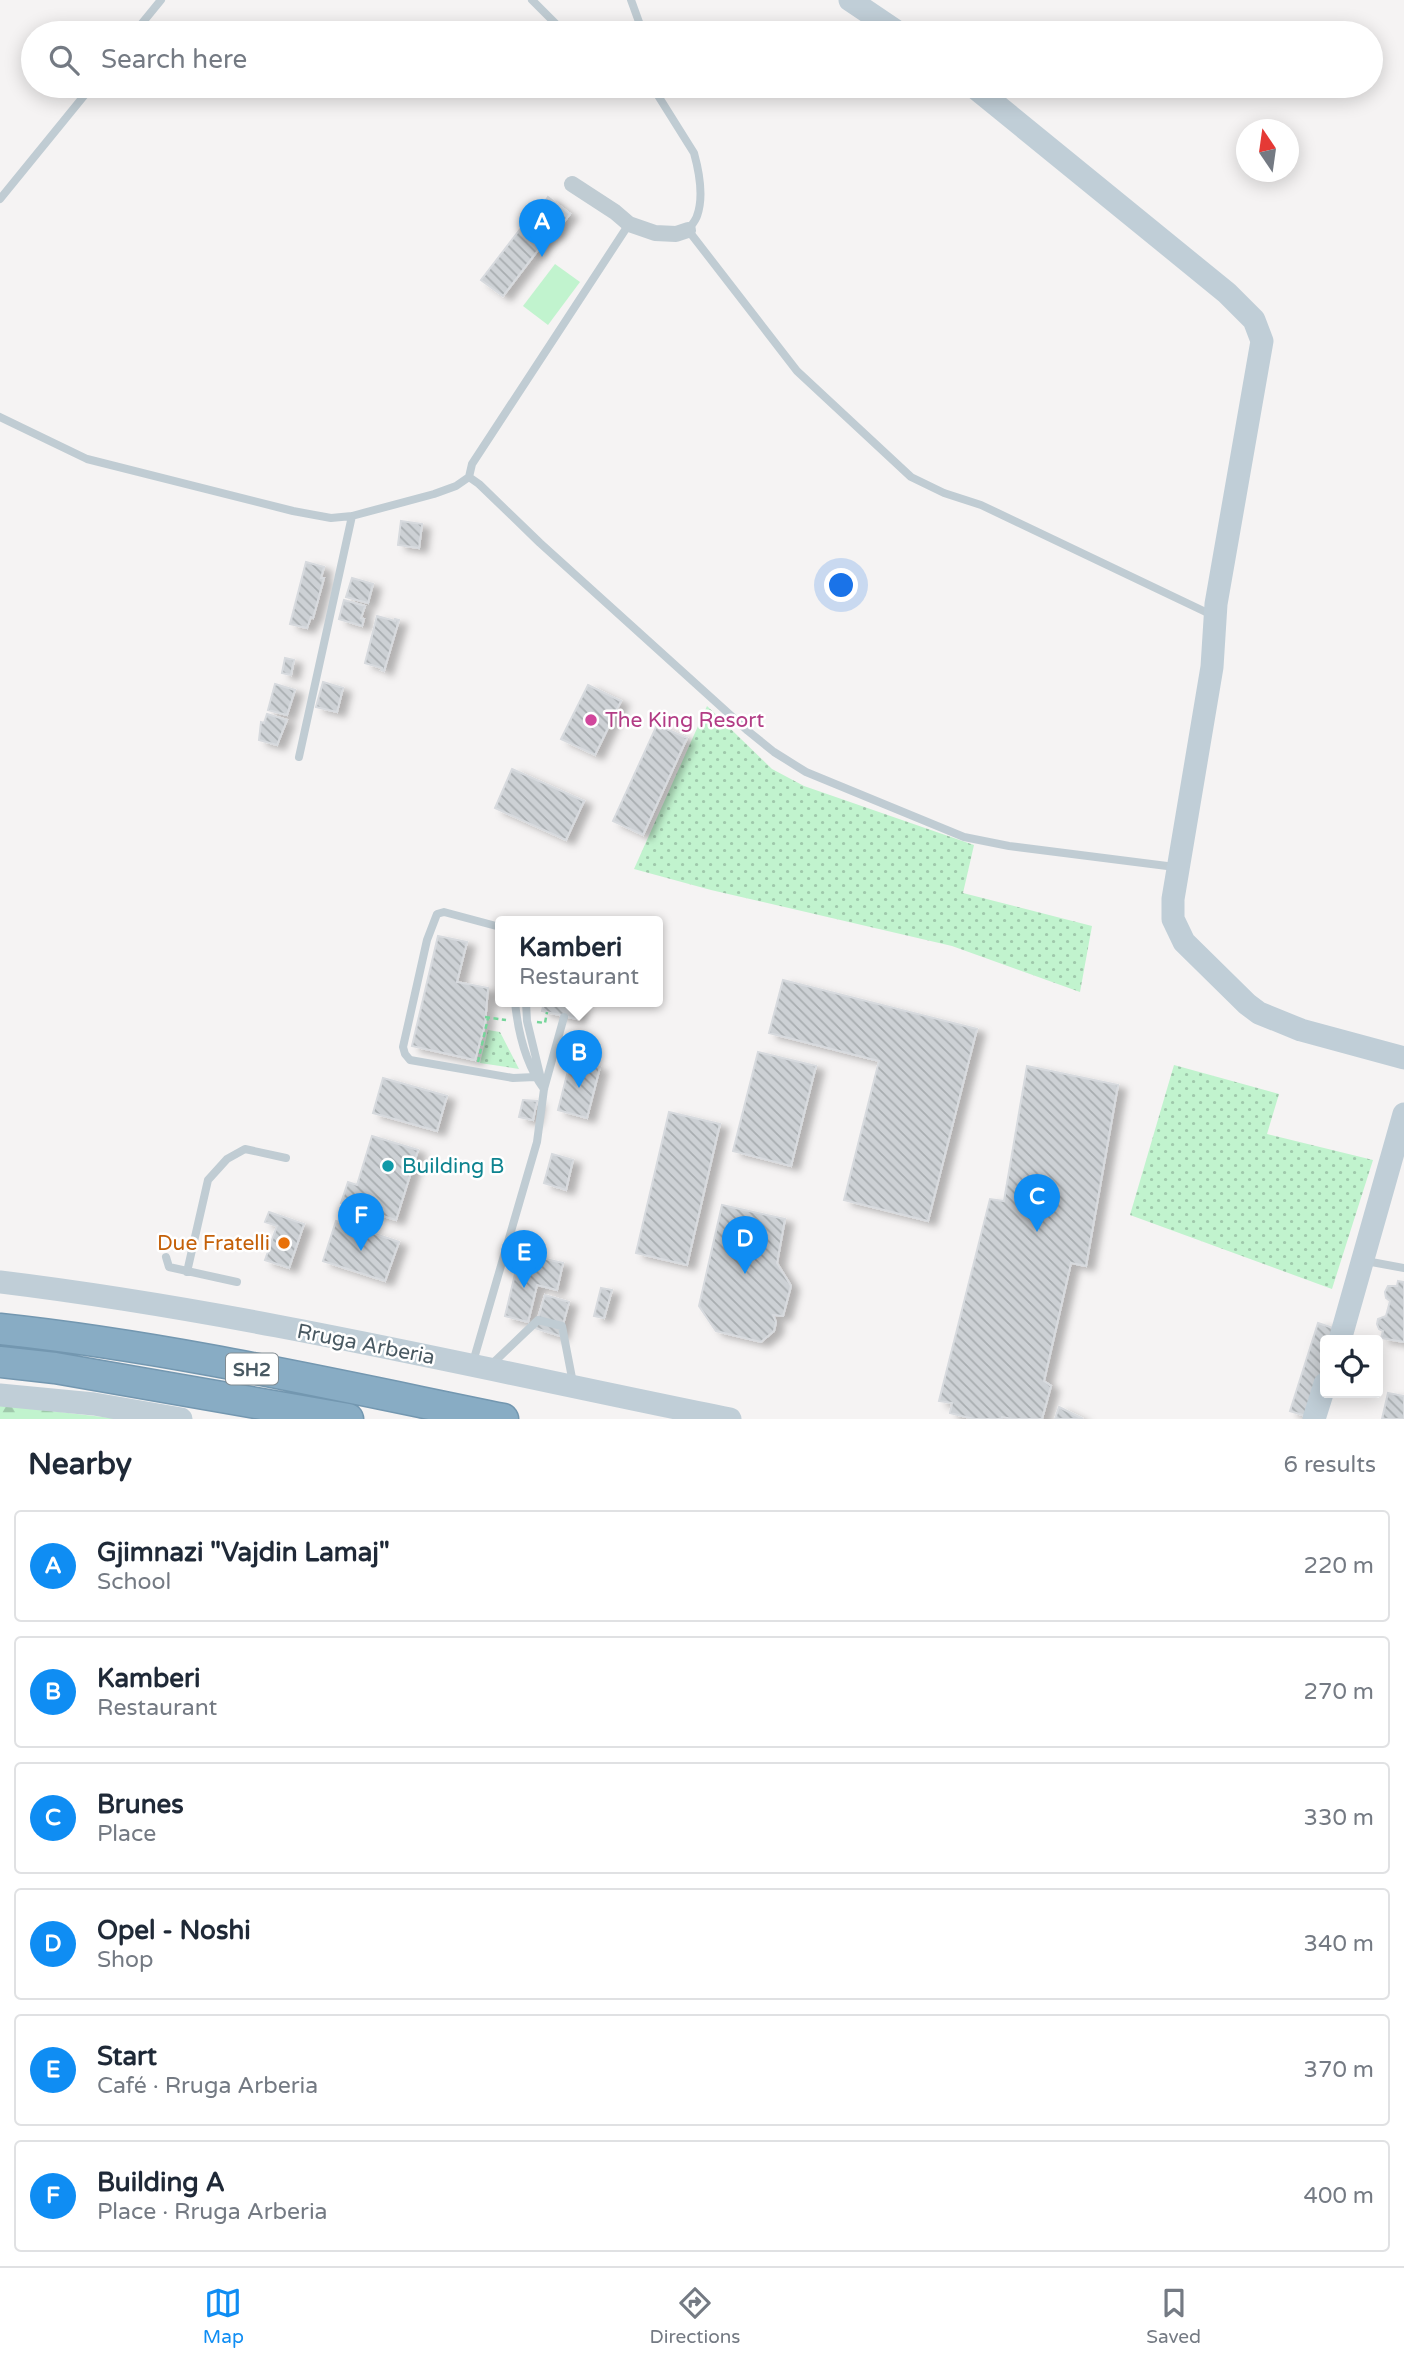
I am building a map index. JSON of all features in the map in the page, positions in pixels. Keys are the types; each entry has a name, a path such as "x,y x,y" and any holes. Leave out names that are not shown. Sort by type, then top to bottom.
{"highway":[{"name":"SH2","path":"0,1329 56,1335 281,1374 503,1419"},
{"name":"SH2","path":"0,1362 55,1368 348,1419"}],"street":[{"path":"850,0 881,21"},
{"path":"988,98 1227,293 1254,320 1262,341 1215,617 1212,667 1172,907 1176,929 1193,953 1259,1013 1301,1030 1404,1058"},
{"path":"572,184 629,224 655,233 676,234 688,230"},
{"path":"1341,1335 1404,1114"},
{"name":"Rruga Arberia","path":"0,1282 95,1293 200,1310 730,1419"},
{"path":"0,1395 94,1404 181,1419"},
{"path":"1314,1419 1321,1398"}],"lane":[{"path":"144,21 161,0"},
{"path":"532,0 553,21"},
{"path":"631,0 639,21"},
{"path":"0,199 82,98"},
{"path":"660,98 694,153 698,166 700,191 697,216 688,230 797,371 911,477 944,493 981,505 1215,617"},
{"path":"0,417 87,459 293,511 331,518 352,516 434,494 456,486 469,477 472,464 629,224"},
{"path":"469,477 480,484 540,543 748,731 774,752 806,772 964,837 1009,846 1178,868"},
{"path":"299,757 352,516"},
{"path":"495,926 444,912 437,914 427,940 403,1047 410,1060 513,1078 535,1077"},
{"path":"515,1007 517,1027 535,1077 544,1089"},
{"path":"526,1007 527,1021 544,1089"},
{"path":"480,1367 537,1142 544,1089 564,1017"},
{"path":"187,1272 208,1180 227,1159 246,1149 286,1158"},
{"path":"166,1257 169,1267 237,1282"},
{"path":"1363,1260 1404,1268"},
{"path":"480,1367 538,1320 562,1326 573,1386"}],"path":[{"path":"475,1072 488,1018"}],"green space":[{"path":"555,264 580,282 548,325 523,306"},
{"path":"707,706 772,769 804,786 974,845 963,893 1092,926 1080,992 952,946 711,890 634,869"},
{"path":"488,1030 500,1032 519,1069 480,1063"},
{"path":"1174,1065 1279,1094 1267,1134 1373,1160 1332,1289 1130,1215"},
{"path":"0,1405 120,1419 0,1419"}],"building":[{"path":"548,197 570,214 554,235 551,233 503,296 481,280"},
{"path":"401,521 422,524 419,548 398,545"},
{"path":"306,562 324,567 321,578 324,578 313,618 311,617 307,628 290,624"},
{"path":"352,578 373,584 368,603 346,597"},
{"path":"344,600 365,606 361,618 364,619 362,626 339,619"},
{"path":"377,616 399,620 384,671 365,663"},
{"path":"285,658 294,660 291,675 282,673"},
{"path":"323,682 343,688 337,712 316,707"},
{"path":"275,684 295,690 287,715 268,710"},
{"name":"The King Resort","path":"588,685 621,701 595,755 561,739"},
{"path":"267,714 287,720 277,745 259,740 261,722 264,723"},
{"path":"657,725 687,738 643,835 613,821"},
{"path":"512,769 584,801 566,840 495,808"},
{"path":"438,936 467,942 457,982 488,988 485,1024 475,1060 412,1046"},
{"path":"783,980 977,1029 928,1221 844,1200 879,1061 769,1033"},
{"path":"543,1007 580,1007 577,1019 542,1011"},
{"path":"758,1052 816,1066 791,1166 733,1151"},
{"path":"571,1059 600,1067 587,1118 558,1110"},
{"path":"1027,1066 1118,1085 1086,1266 1071,1263 1044,1381 1051,1386 1042,1419 974,1419 950,1413 952,1403 939,1401 990,1199 1004,1201"},
{"path":"383,1078 447,1096 437,1131 373,1113"},
{"path":"523,1100 537,1101 533,1120 519,1117"},
{"path":"669,1112 720,1124 687,1265 636,1253"},
{"name":"Building B","path":"372,1136 418,1150 396,1220 341,1203 348,1182 357,1185"},
{"path":"552,1154 573,1160 566,1190 544,1183"},
{"path":"722,1205 785,1219 777,1263 791,1286 783,1316 773,1315 776,1322 774,1331 761,1342 716,1331 699,1306"},
{"name":"Due Fratelli","path":"269,1212 304,1224 289,1268 265,1260 277,1226 265,1222"},
{"path":"336,1221 399,1242 385,1281 323,1261"},
{"path":"520,1253 563,1263 557,1290 537,1285 528,1322 505,1316"},
{"path":"1398,1281 1404,1282 1404,1342 1383,1338 1383,1331 1377,1324 1378,1319 1386,1316 1390,1301 1385,1292 1388,1286 1397,1286"},
{"path":"601,1288 612,1290 604,1318 594,1316"},
{"path":"545,1295 569,1302 560,1336 535,1328"},
{"path":"1318,1323 1336,1329 1334,1335 1320,1335 1320,1381 1309,1417 1290,1411"},
{"path":"1388,1393 1404,1396 1404,1419 1382,1419"},
{"path":"1059,1407 1083,1419 1055,1419"}],"place":[{"name":"Gjimnazi \"Vajdin Lamaj\"","path":"542,257"},
{"name":"The King Resort","path":"591,720"},
{"name":"Kamberi","path":"579,1088"},
{"name":"Building B","path":"388,1166"},
{"name":"Brunes","path":"1037,1232"},
{"name":"Due Fratelli","path":"284,1243"},
{"name":"Building A","path":"361,1251"},
{"name":"Opel - Noshi","path":"745,1274"},
{"name":"Start","path":"524,1288"}]}
